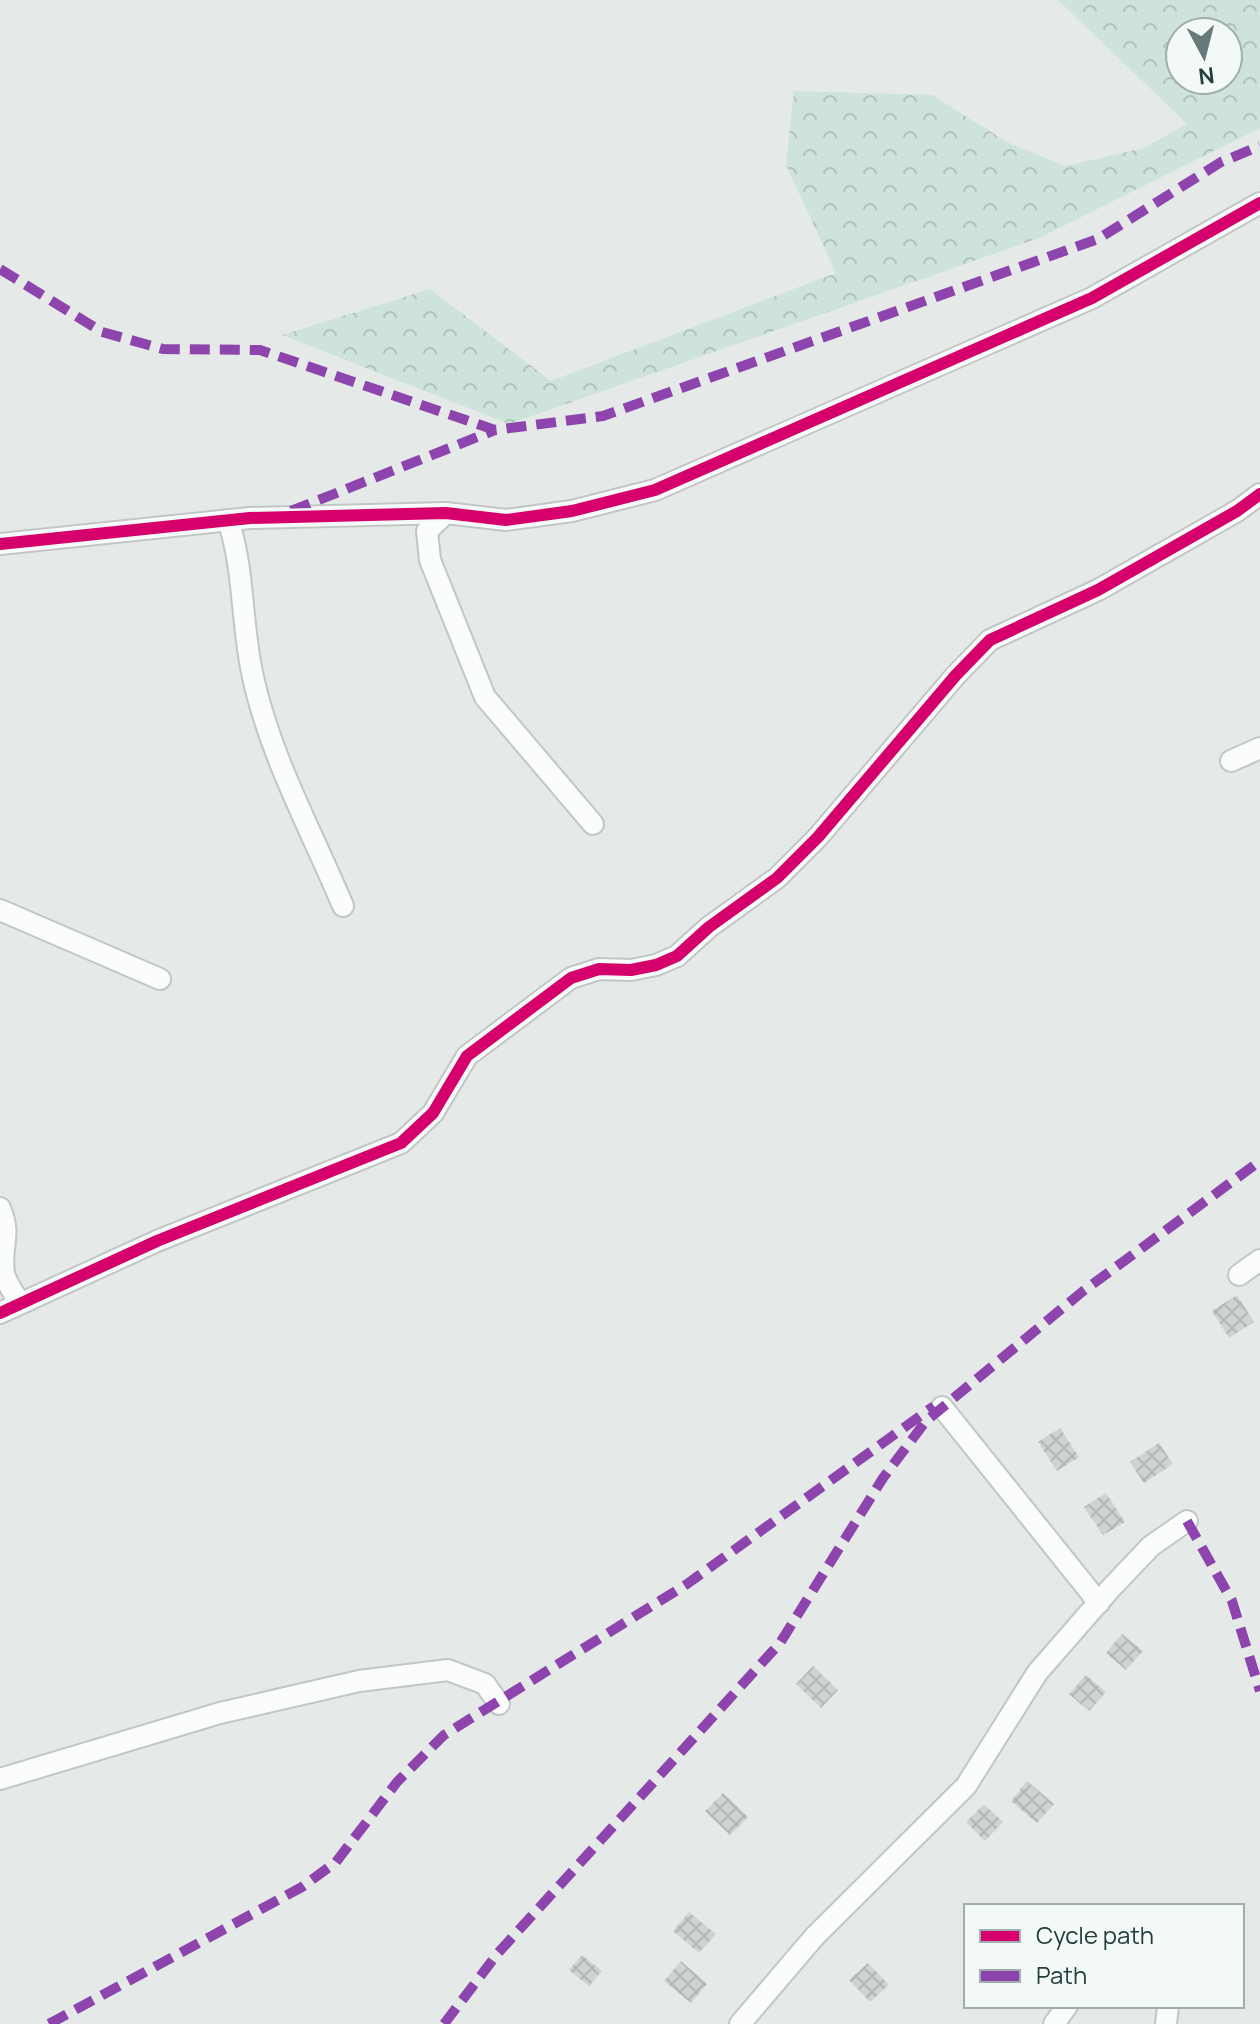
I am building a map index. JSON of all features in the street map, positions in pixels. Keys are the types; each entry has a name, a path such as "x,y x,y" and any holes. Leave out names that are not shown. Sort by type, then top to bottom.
{"street":[{"path":"0,544 228,520 446,513 506,520 572,511 655,490 1092,298 1260,203"},
{"path":"0,1313 157,1241 401,1143 433,1113 467,1056 571,978 599,969 631,970 656,965 677,956 709,927 777,878 818,837 956,675 990,640 1098,590 1237,511 1260,494"},
{"path":"446,513 427,531 430,560 485,697 593,824"},
{"path":"228,520 238,552 253,677 277,750 343,906"},
{"path":"1231,761 1260,748"},
{"path":"0,910 160,979"},
{"path":"0,1208 8,1226 2,1251 4,1276 19,1302"},
{"path":"1239,1275 1260,1260"},
{"path":"942,1407 1099,1603"},
{"path":"740,2024 815,1936 966,1786 1037,1673 1099,1603 1151,1546 1187,1521"},
{"path":"0,1779 220,1713 359,1681 448,1670 485,1684 499,1704"}],"green space":[{"path":"1058,0 1260,0 1260,128 1039,238 509,424 282,335 430,289 551,381 836,273 786,165 794,91 932,95 1007,142 1065,166 1144,148 1187,124"}],"building":[{"path":"1237,1295 1254,1322 1229,1338 1212,1311"},
{"path":"1060,1428 1079,1457 1057,1471 1038,1442"},
{"path":"1159,1443 1173,1464 1144,1483 1130,1462"},
{"path":"1106,1493 1125,1522 1103,1535 1084,1507"},
{"path":"1122,1634 1143,1651 1126,1670 1106,1653"},
{"path":"813,1666 838,1690 821,1708 796,1684"},
{"path":"1086,1675 1106,1692 1089,1711 1069,1694"},
{"path":"1027,1781 1054,1804 1037,1823 1011,1801"},
{"path":"723,1793 748,1817 730,1835 705,1811"},
{"path":"984,1804 1003,1822 985,1841 966,1822"},
{"path":"689,1912 716,1934 699,1953 673,1931"},
{"path":"582,1955 602,1971 589,1986 569,1970"},
{"path":"681,1961 707,1984 691,2003 664,1981"},
{"path":"868,1963 889,1985 870,2002 849,1980"}],"marked path":[{"path":"0,269 102,332 163,349 260,350 495,430 603,416 1098,239 1221,162 1260,146"},
{"path":"291,511 495,430"},
{"path":"444,2024 498,1953 780,1643 883,1478 926,1421 1082,1292 1260,1161"},
{"path":"49,2024 302,1887 336,1862 397,1782 444,1735 687,1584 934,1406"},
{"path":"1187,1521 1232,1601 1260,1691"}],"cycle path":[{"path":"0,544 250,518 446,513 506,520 572,511 655,490 1092,298 1260,203"},
{"path":"0,1313 157,1241 401,1143 433,1113 467,1056 571,978 599,969 631,970 656,965 677,956 709,927 777,878 818,837 956,675 990,640 1098,590 1237,511 1260,494"}]}
